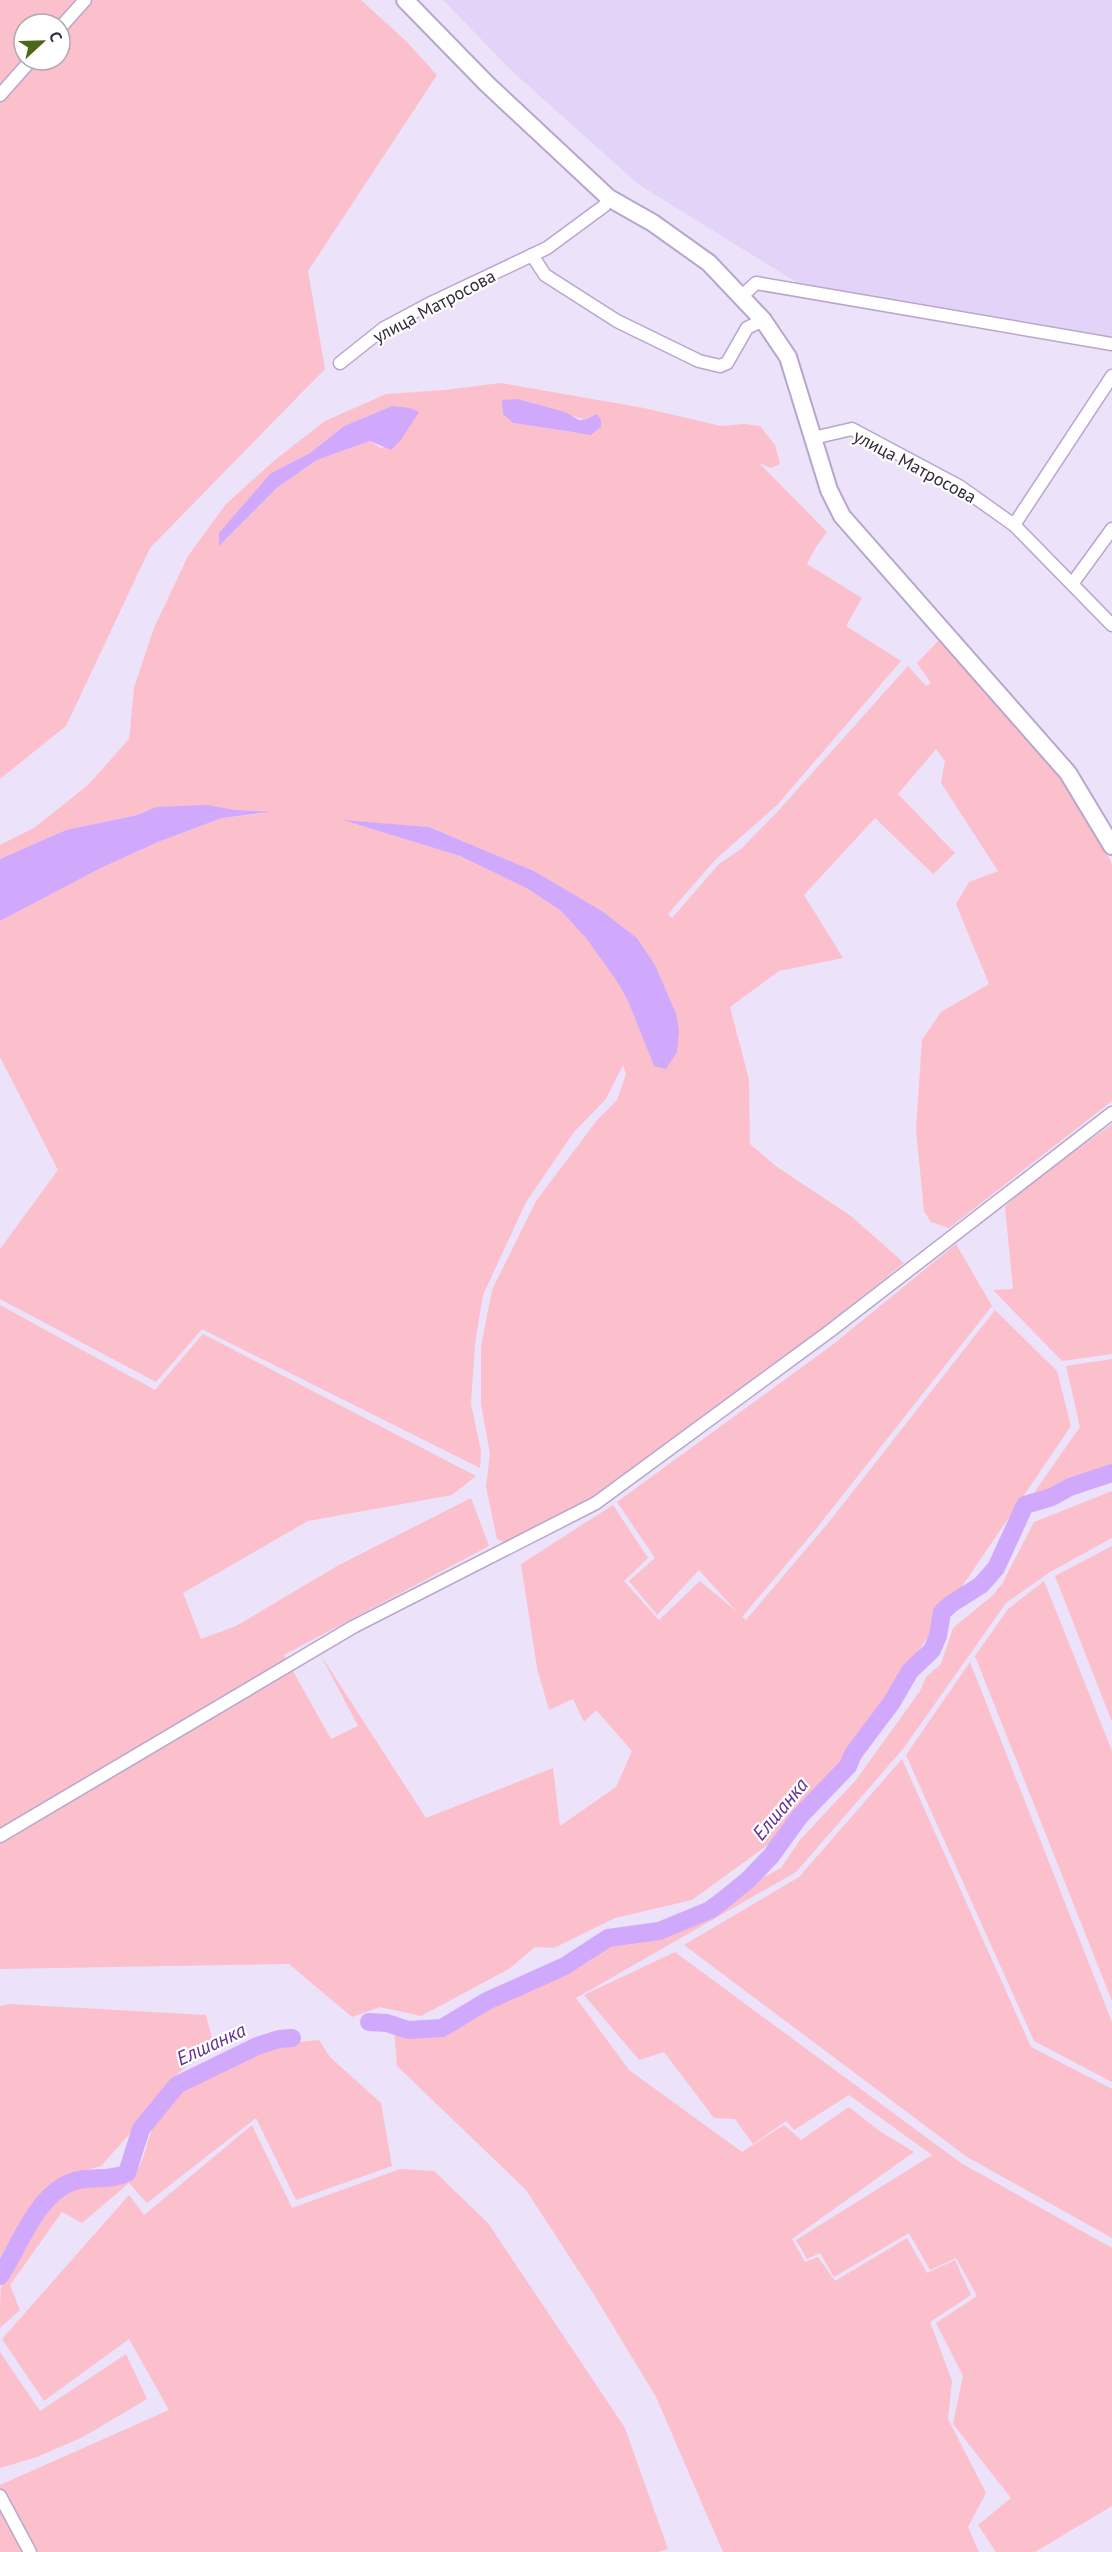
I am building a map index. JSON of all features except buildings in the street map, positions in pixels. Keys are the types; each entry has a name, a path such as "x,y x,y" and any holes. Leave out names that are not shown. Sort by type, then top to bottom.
{"main road":[{"path":"405,0 487,84 609,198 653,223 709,263 763,320 788,357 829,490 842,516 1068,773 1112,846"}],"street":[{"path":"72,15 85,0"},
{"path":"0,95 20,72"},
{"name":"улица Матросова","path":"339,363 384,328 547,248 604,206 609,198"},
{"path":"532,255 545,275 618,321 699,361 720,366 727,363 747,328 763,320"},
{"path":"742,296 756,283 1112,344"},
{"path":"1014,525 1112,376"},
{"name":"улица Матросова","path":"813,438 852,429 959,486 1014,525 1112,625"},
{"path":"1072,584 1112,529"},
{"path":"0,1836 353,1627 596,1503 830,1331 1112,1113"},
{"path":"0,2496 30,2552"}],"shaded area":[{"path":"0,0 361,0 406,41 437,75 308,271 325,369 150,548 66,726 0,779"},
{"path":"443,0 1112,0 1112,339 807,289 638,184 513,72"},
{"path":"501,383 644,408 721,426 744,424 760,426 775,445 780,464 771,468 759,463 827,532 807,564 862,598 846,626 901,661 778,804 715,860 668,914 672,918 719,864 741,849 779,810 908,666 926,686 931,683 917,663 941,638 1058,771 1095,828 1112,864 1112,1101 949,1228 931,1222 924,1211 916,1130 922,1040 941,1012 989,984 956,904 969,882 998,871 941,783 945,761 936,749 898,794 955,853 933,874 875,818 804,895 843,958 779,971 730,1007 749,1080 750,1144 777,1167 851,1216 904,1263 802,1346 591,1499 506,1543 497,1539 486,1487 490,1454 481,1404 481,1347 492,1290 536,1201 598,1119 617,1100 626,1074 623,1065 606,1099 574,1132 526,1202 483,1295 475,1344 471,1404 481,1451 480,1468 202,1329 156,1382 0,1299 0,1249 58,1170 0,1057 0,921 101,868 158,842 222,818 267,813 156,807 137,815 66,830 0,859 0,845 34,828 88,785 129,739 134,688 154,628 188,556 226,504 276,459 325,421 386,394","holes":["518,399 575,417 587,419 576,433 513,423","392,406 418,412 401,440 381,448 370,441 317,460 278,487 220,545 271,473 310,453 344,426","347,821 429,827 534,871 602,911 637,938 655,965 676,1013 654,1066 628,1001 586,938 561,911 528,889 460,856"]},
{"path":"518,399 565,412 579,420 597,414 601,420 601,427 591,435 513,423 503,414 502,400"},
{"path":"392,406 410,408 419,412 401,440 391,450 370,441 317,460 278,487 219,546 219,533 271,473 310,453 344,426"},
{"path":"208,805 235,810 271,812 222,818 158,842 101,868 0,921 0,859 66,830 137,815 156,807"},
{"path":"343,820 429,827 534,871 602,911 637,938 655,965 676,1013 679,1031 677,1052 666,1069 654,1066 628,1001 616,980 586,938 561,911 528,889 460,856"},
{"path":"1112,1124 1112,1354 1062,1361 993,1290 1013,1289 1005,1207 1026,1187"},
{"path":"956,1244 992,1306 816,1529 742,1617 746,1620 829,1522 995,1310 1057,1371 1071,1426 819,1797 780,1836 692,1900 615,1918 554,1948 535,1947 509,1969 421,2016 380,2007 352,2017 289,1964 0,1969 0,1305 155,1390 203,1334 476,1476 452,1495 308,1521 183,1593 201,1639 236,1626 339,1565 471,1498 489,1546 284,1655 331,1739 358,1726 320,1654 426,1818 553,1768 560,1826 616,1787 632,1751 596,1710 584,1722 573,1699 549,1710 537,1668 521,1564 613,1505 648,1558 624,1581 659,1620 700,1581 737,1612 699,1570 657,1615 629,1581 655,1558 617,1502 831,1346"},
{"path":"1112,1359 1112,1479 1024,1507 1080,1427 1066,1366"},
{"path":"1112,1491 1112,1538 1050,1572 1006,1603 903,1749 796,1872 576,1998 629,2070 742,2152 784,2125 801,2140 849,2107 881,2132 914,2152 792,2239 805,2262 818,2257 835,2281 907,2238 927,2273 955,2260 971,2295 930,2322 952,2381 948,2419 986,2493 968,2527 979,2552 723,2552 656,2397 593,2293 526,2190 397,2066 394,2028 415,2036 460,2026 519,1991 544,1985 590,1961 610,1943 625,1937 646,1937 666,1931 720,1910 744,1888 781,1868 800,1840 856,1780 920,1691 926,1677 941,1664 953,1628 992,1596 1002,1584 1034,1522"},
{"path":"1112,1546 1112,1722 1055,1576"},
{"path":"1044,1581 1112,1751 1112,2001 975,1656 1008,1609"},
{"path":"970,1662 1112,2022 1112,2082 1034,2041 906,1755"},
{"path":"902,1759 1031,2047 1112,2089 1112,2238 967,2157 684,1945 799,1877"},
{"path":"675,1952 961,2163 1112,2248 1112,2506 1035,2552 996,2552 978,2525 1011,2498 953,2424 963,2376 936,2323 977,2296 956,2258 930,2270 909,2233 834,2277 820,2253 807,2259 796,2240 932,2155 849,2095 794,2130 786,2121 753,2144 735,2119 714,2118 664,2052 639,2060 584,1995"},
{"path":"10,2004 206,2015 213,2042 171,2080 141,2121 101,2166 72,2174 34,2203 0,2258 0,2006"},
{"path":"319,2040 330,2057 381,2103 392,2166 296,2200 256,2118 147,2203 129,2183 82,2223 62,2212 10,2285 20,2310 0,2328 1,2287 32,2233 63,2194 79,2185 119,2179 133,2173 141,2163 152,2129 159,2118 172,2100 189,2085 271,2047"},
{"path":"252,2125 292,2208 400,2169 434,2171 488,2223 625,2428 668,2549 658,2552 0,2552 0,2485 169,2410 129,2339 44,2401 2,2339 129,2195 144,2215"},
{"path":"0,2352 40,2411 126,2354 147,2399 83,2437 37,2457 0,2468"}],"waterway":[{"name":"Елшанка","path":"369,2022 387,2023 408,2030 442,2028 487,2001 565,1966 608,1938 659,1931 710,1910 748,1880 771,1856 800,1816 848,1766 853,1754 892,1702 910,1671 932,1650 938,1636 942,1612 981,1585 996,1568 1025,1505 1052,1497 1070,1487 1112,1473"},
{"name":"Елшанка","path":"0,2276 30,2223 48,2198 59,2189 79,2180 120,2176 127,2173 141,2129 177,2085 257,2046 279,2039 292,2038"}]}
